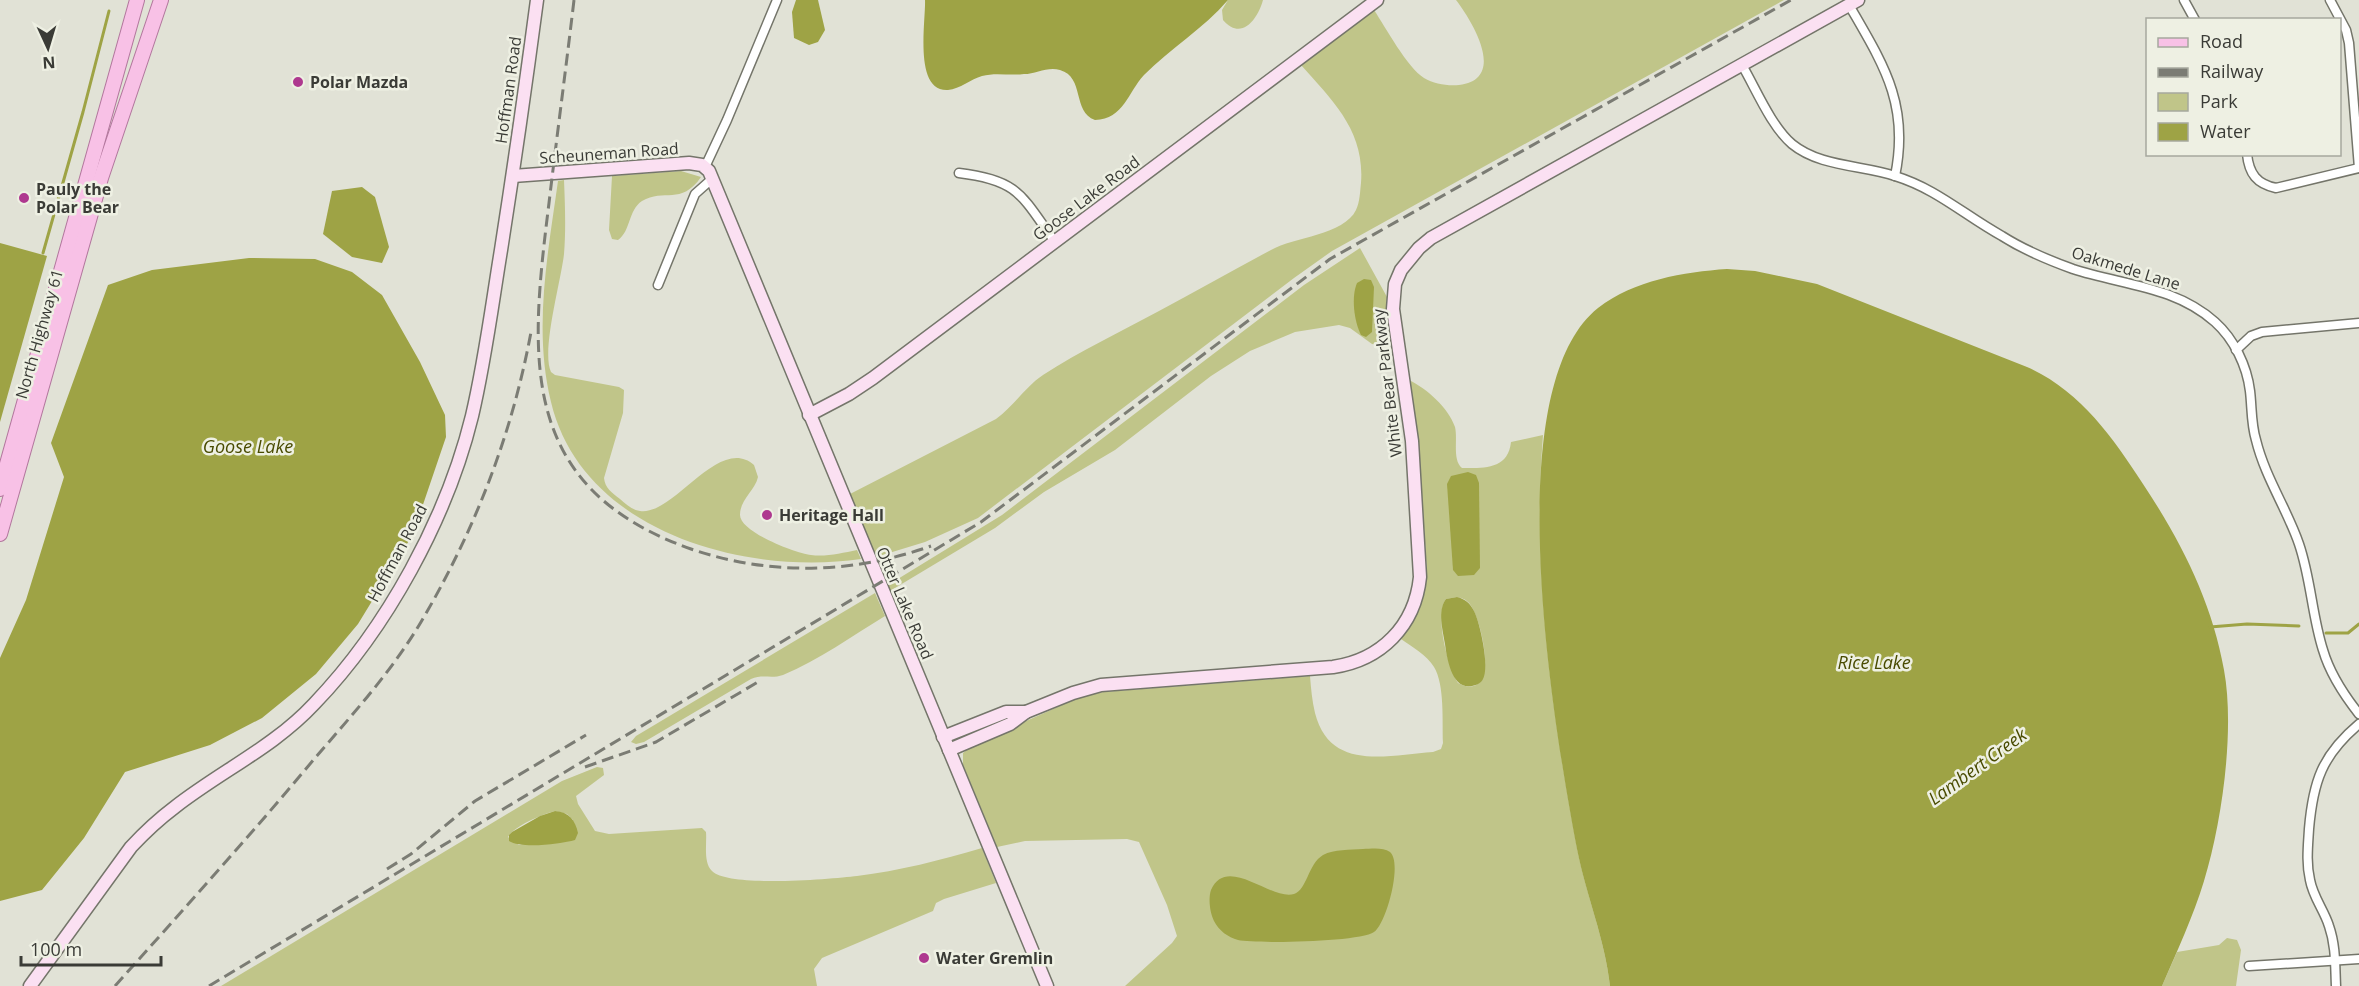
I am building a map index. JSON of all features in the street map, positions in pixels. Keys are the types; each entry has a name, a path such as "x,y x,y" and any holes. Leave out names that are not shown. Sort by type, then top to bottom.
{"main road":[{"path":"0,489 137,0"},
{"name":"North Highway 61","path":"0,534 101,178 161,0"}],"street":[{"name":"Hoffman Road","path":"30,986 131,847 151,826 297,722 344,671 380,620 431,529 448,489 471,418 483,361 513,176 537,0"},
{"path":"705,167 777,0"},
{"name":"Goose Lake Road","path":"809,415 869,381 1377,0"},
{"path":"2184,0 2194,18"},
{"path":"2330,0 2340,18"},
{"path":"1854,2 1892,87 1899,125 1895,176"},
{"name":"White Bear Parkway","path":"949,750 1010,724 1026,712 1078,691 1111,683 1341,666 1368,657 1388,643 1401,629 1412,609 1418,592 1420,571 1411,435 1393,316 1395,284 1401,270 1419,248 1431,238 1854,2"},
{"path":"2247,156 2253,176 2266,186 2276,188 2359,168 2349,43 2341,20"},
{"name":"Oakmede Lane","path":"1742,65 1781,132 1793,144 1816,157 1895,176 1931,189 2000,236 2039,256 2080,271 2146,286 2174,296 2208,316 2228,337 2246,373 2260,456 2303,557 2323,651 2341,689 2359,714"},
{"name":"Scheuneman Road","path":"513,176 689,163 705,167"},
{"name":"Otter Lake Road","path":"705,167 713,178 809,415 1047,986"},
{"path":"959,173 985,176 1012,187 1022,196 1055,242"},
{"path":"658,285 695,194 713,178"},
{"path":"2236,350 2251,336 2262,332 2359,323"},
{"name":"White Bear Parkway","path":"943,737 1006,712 1026,712"},
{"path":"2336,986 2330,929 2314,895 2308,867 2311,801 2320,770 2328,756 2339,742 2359,724"},
{"path":"2249,966 2359,959"}],"green space":[{"path":"1228,0 1263,0 1253,20 1243,28 1237,29 1223,20 1222,10"},
{"path":"1456,0 1784,0 1332,251 978,518 925,542 876,557 850,494 996,419 1037,380 1057,366 1271,250 1330,230 1350,218 1356,210 1360,193 1361,164 1358,148 1352,132 1335,104 1301,65 1374,10 1404,56 1417,73 1424,78 1450,85 1459,85 1474,80 1481,72 1484,61 1482,48 1470,21"},
{"path":"681,171 701,177 694,186 679,194 650,197 642,201 634,210 622,236 618,240 612,239 609,230 612,176"},
{"path":"564,180 564,254 550,333 549,362 551,372 555,375 619,387 624,390 623,413 604,478 609,490 634,509 640,511 653,509 667,502 712,467 726,460 740,458 754,465 758,477 741,509 742,522 749,528 770,541 803,553 822,555 857,550 861,559 816,562 768,560 720,551 674,536 632,513 596,484 568,447 551,402 543,347 544,291 550,236 558,181"},
{"path":"1360,248 1387,297 1388,346 1372,344 1350,328 1339,325 1295,332 1250,351 1211,376 1115,450 1044,492 995,528 890,591 888,585 1002,515 1304,285"},
{"path":"1409,380 1436,399 1452,420 1456,432 1457,460 1462,468 1493,466 1505,458 1511,442 1543,435 1540,539 1546,643 1552,694 1577,848 1604,951 1610,986 1125,986 1177,936 1167,905 1139,842 1127,839 1025,841 997,847 963,765 963,753 974,744 1078,698 1103,692 1310,676 1315,713 1323,732 1333,744 1347,752 1380,757 1433,752 1441,749 1443,743 1442,704 1438,675 1427,659 1401,639 1420,608 1427,572 1418,437","holes":["1457,597 1468,602 1473,610 1484,646 1482,680 1471,686 1458,683 1444,641 1441,617 1443,607 1446,599"]},
{"path":"875,593 885,616 835,647 783,675 751,679 644,742 636,744 631,742 636,736"},
{"path":"597,767 603,768 604,775 576,796 578,804 595,831 609,834 702,828 706,832 707,863 712,871 722,876 758,881 781,881 857,876 920,865 982,848 996,883 944,899 936,903 933,911 822,958 814,969 817,986 221,986 562,781","holes":["555,811 567,814 573,820 565,842 519,845 508,837 522,825 543,815"]},
{"path":"2227,938 2237,940 2241,950 2236,986 2162,986 2177,952 2219,945"}],"water":[{"path":"796,0 818,0 825,30 818,42 809,45 794,38 792,12"},
{"path":"925,0 1228,0 1144,75 1119,110 1113,115 1095,120 1083,110 1073,80 1068,74 1056,69 1028,74 987,75 952,89 937,88 930,80 926,68 923,38"},
{"path":"362,187 375,197 389,247 382,263 352,257 323,234 332,191"},
{"path":"0,243 47,256 0,422"},
{"name":"Goose Lake","path":"249,258 315,259 352,272 382,295 420,362 445,415 446,437 413,534 358,624 316,674 262,718 210,745 125,772 84,838 42,890 0,901 0,658 26,600 64,477 51,443 108,285 152,270"},
{"name":"Rice Lake","path":"1727,269 1755,271 1817,284 2027,367 2046,377 2063,388 2093,416 2119,449 2157,506 2182,550 2212,620 2224,670 2228,720 2225,776 2210,857 2195,908 2162,986 1610,986 1604,951 1577,849 1567,796 1547,648 1541,565 1540,484 1548,411 1567,350 1598,308 1612,298 1643,284 1677,275"},
{"path":"1364,279 1371,280 1374,287 1372,332 1366,337 1361,335 1355,316 1354,302 1357,283"},
{"path":"1468,472 1476,475 1479,483 1480,568 1474,575 1458,576 1453,570 1447,484 1451,476"},
{"path":"1457,597 1467,602 1474,611 1483,645 1485,673 1481,682 1472,686 1460,683 1452,672 1441,621 1443,604 1446,599"},
{"path":"555,811 568,815 573,821 578,833 575,840 531,845 509,841 509,835 512,832 540,816"},
{"path":"1377,849 1390,852 1394,858 1395,868 1388,906 1379,927 1374,932 1330,940 1249,941 1238,940 1227,935 1218,928 1214,921 1211,910 1211,890 1218,880 1227,876 1238,877 1284,894 1294,894 1302,887 1314,864 1323,855 1337,851"}],"waterway":[{"path":"43,253 109,11"},
{"name":"Lambert Creek","path":"2210,627 2247,624 2299,626"},
{"path":"2326,633 2348,633 2359,624"}],"railway":[{"path":"574,0 542,259 539,313 539,363 547,410 564,453 592,490 634,523 691,549 721,558 751,564 811,568 872,562 931,546"},
{"path":"209,986 981,522 1330,259 1791,0"},
{"path":"115,986 343,726 410,640 458,553 489,482 513,408 531,332"},
{"path":"585,767 656,742 758,682"},
{"path":"387,869 411,854 475,801 586,735"}],"place":[{"name":"Polar Mazda","path":"298,82"},
{"name":"Pauly the Polar Bear","path":"24,198"},
{"name":"Heritage Hall","path":"767,515"},
{"name":"Water Gremlin","path":"924,958"}]}
